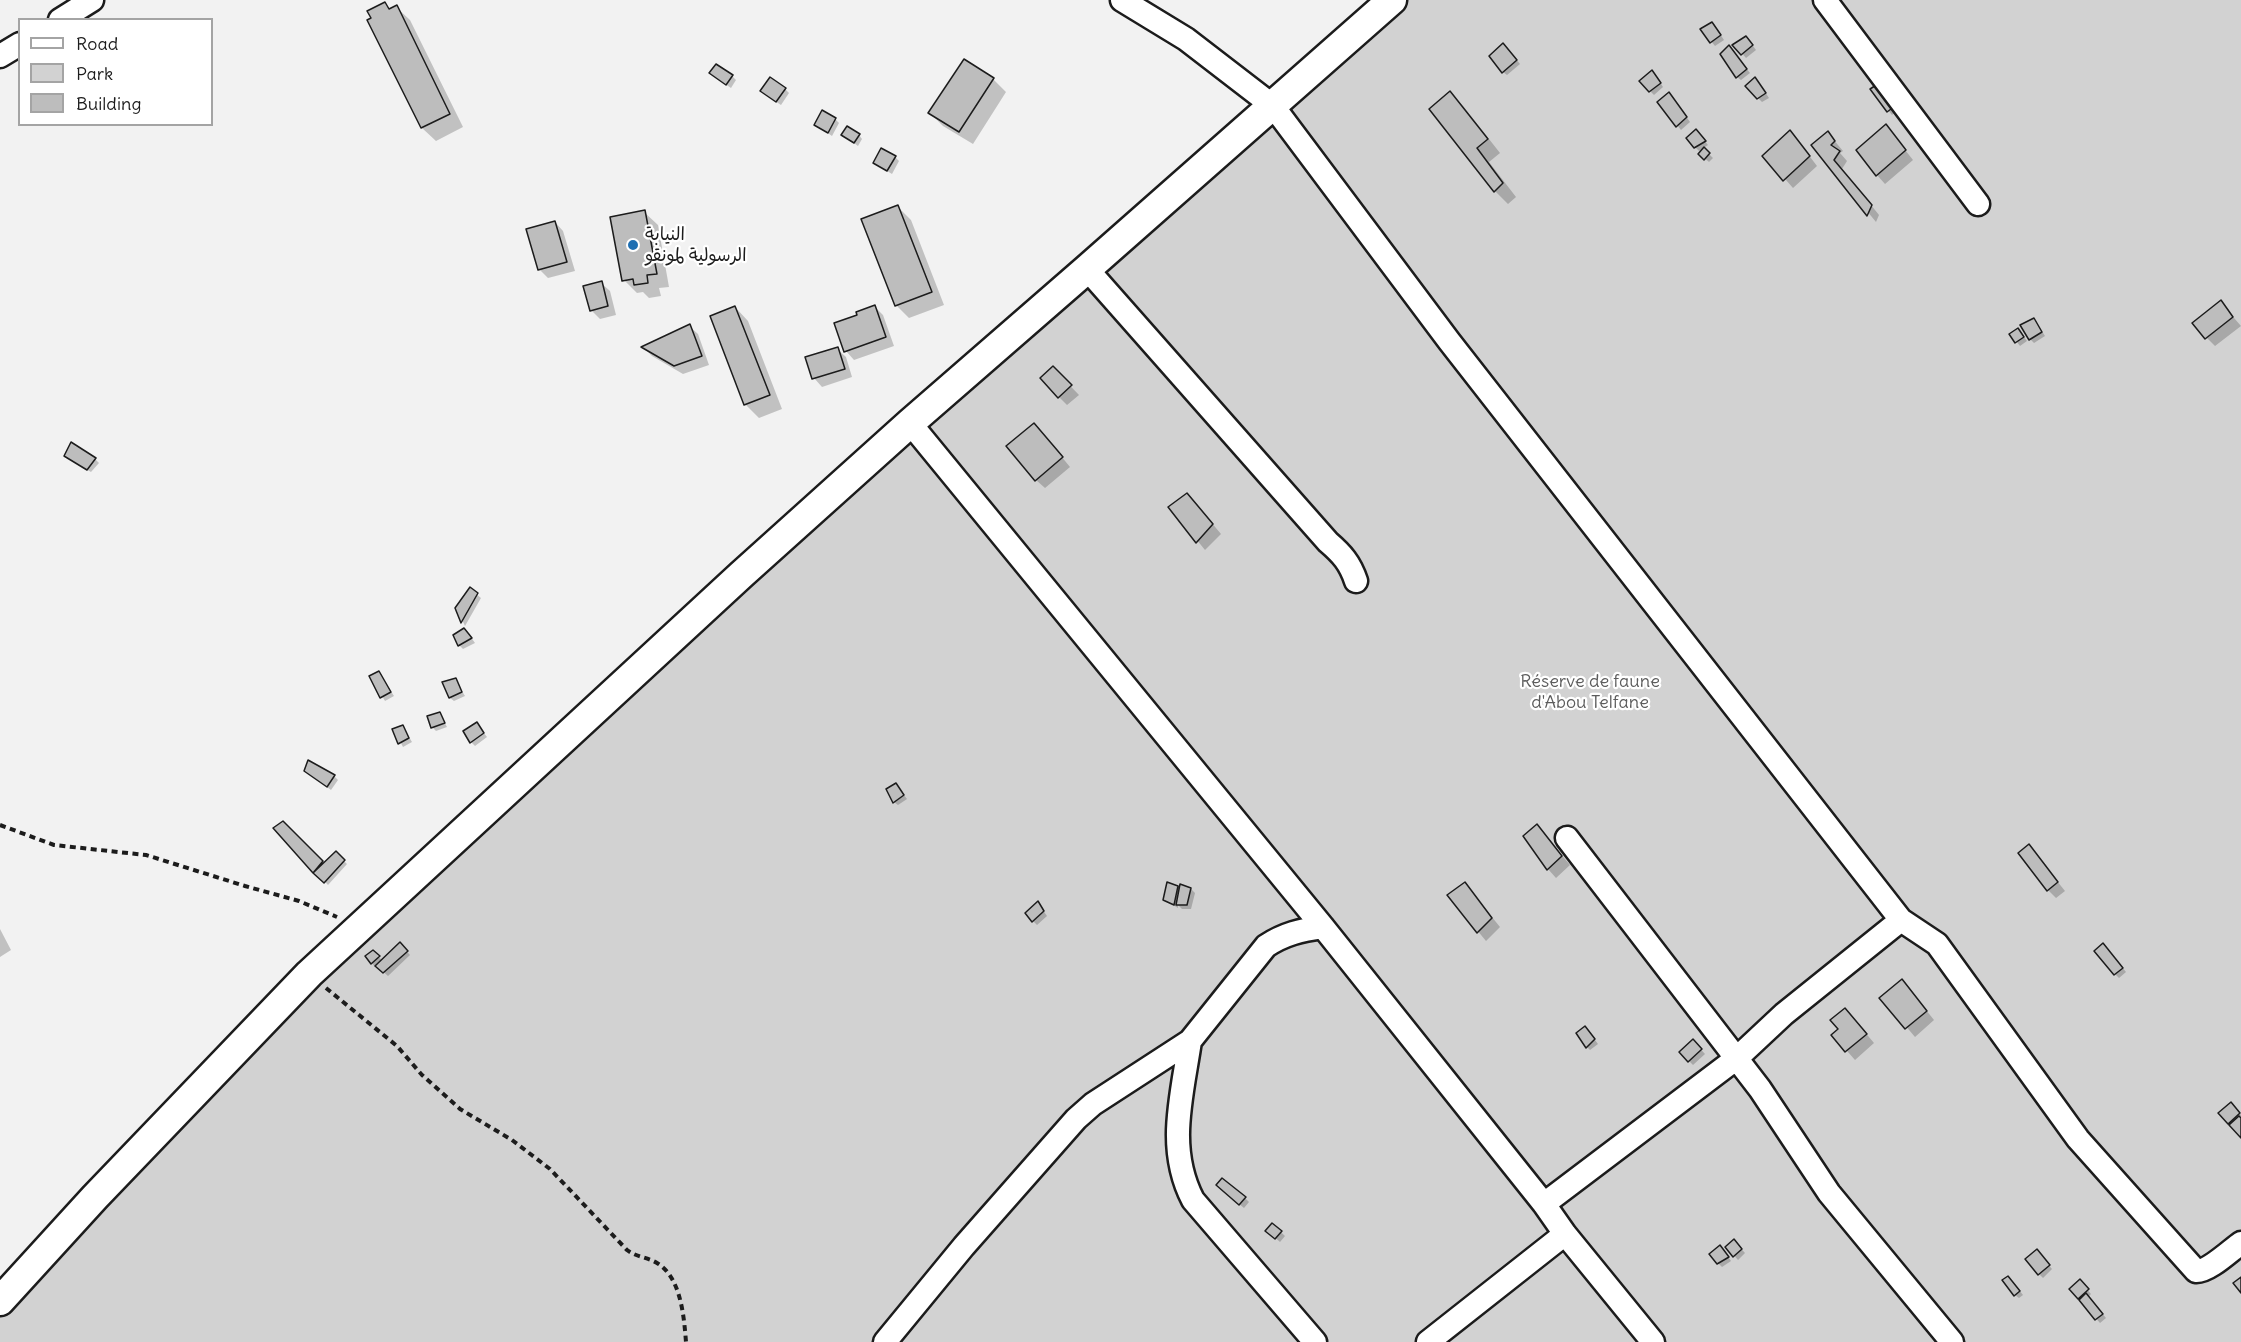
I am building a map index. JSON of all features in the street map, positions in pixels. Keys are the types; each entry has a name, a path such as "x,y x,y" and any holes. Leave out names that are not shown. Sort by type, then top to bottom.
{"main road":[{"path":"0,1301 95,1197 309,974 359,927 741,574 1392,0"}],"street":[{"path":"63,18 92,0"},
{"path":"1122,0 1186,39 1273,106 1449,341 1901,921 1937,944 2078,1139 2196,1271 2200,1272 2207,1268 2241,1243"},
{"path":"1825,0 1978,204"},
{"path":"0,56 18,45"},
{"path":"1088,269 1343,555 1350,564 1356,581"},
{"path":"910,423 1323,927 1651,1340"},
{"path":"1567,838 1760,1089 1829,1193 1952,1342"},
{"path":"1544,1204 1737,1058 1784,1014 1901,921"},
{"path":"885,1342 964,1246 1076,1119 1093,1104 1190,1041 1266,946 1281,936 1300,930 1323,927"},
{"path":"1190,1041 1176,1139 1179,1165 1186,1187 1193,1200 1315,1342"},
{"path":"1428,1342 1565,1234"}],"path":[{"path":"0,825 54,844 146,855 299,901 359,927"},
{"path":"309,974 397,1046 422,1075 454,1104 512,1140 550,1169 627,1250 636,1257 660,1265 674,1282 682,1312 686,1342"}],"green space":[{"name":"Réserve de faune d'Abou Telfane","path":"1392,0 2241,0 2241,1342 0,1342 0,1300 309,974"}],"building":[{"path":"385,2 389,9 397,5 450,114 421,128 367,20 371,18 367,11"},
{"path":"1712,22 1721,35 1710,43 1700,29"},
{"path":"1746,36 1753,45 1741,55 1732,45"},
{"path":"1503,43 1517,60 1502,73 1489,56"},
{"path":"1729,45 1747,69 1736,78 1720,54"},
{"path":"964,59 994,78 959,132 928,113"},
{"path":"716,64 733,75 726,85 709,73"},
{"path":"1652,70 1661,83 1649,92 1639,81"},
{"path":"770,77 786,88 776,102 760,91"},
{"path":"1755,77 1766,93 1757,99 1745,86"},
{"path":"1878,84 1895,106 1887,112 1870,89"},
{"path":"1450,91 1488,139 1477,148 1503,183 1494,192 1429,109"},
{"path":"1669,92 1687,117 1676,127 1657,102"},
{"path":"822,110 836,118 828,133 814,125"},
{"path":"1886,124 1906,150 1876,176 1856,150"},
{"path":"847,126 860,134 854,143 841,135"},
{"path":"1696,129 1706,141 1694,148 1686,138"},
{"path":"1790,130 1810,156 1783,181 1762,156"},
{"path":"1828,131 1835,141 1831,145 1840,151 1834,160 1872,205 1867,216 1811,145"},
{"path":"1704,147 1710,153 1704,160 1698,154"},
{"path":"881,148 896,156 887,171 873,163"},
{"path":"898,205 932,292 895,306 861,219"},
{"name":"النيابة الرسولية لمونقو","path":"645,210 657,274 647,275 648,283 634,285 633,279 622,281 610,217"},
{"path":"555,221 567,262 538,270 526,229"},
{"path":"602,281 608,306 590,311 583,286"},
{"path":"2221,300 2233,317 2205,339 2192,323"},
{"path":"875,305 886,337 844,352 834,323 857,315 856,312"},
{"path":"735,306 770,395 744,405 710,316"},
{"path":"2034,318 2042,332 2029,340 2020,325"},
{"path":"690,324 702,356 674,366 641,347"},
{"path":"2018,328 2024,337 2015,343 2009,334"},
{"path":"838,347 845,369 812,379 805,357"},
{"path":"1053,366 1072,385 1058,398 1040,378"},
{"path":"1034,423 1063,457 1035,481 1006,446"},
{"path":"71,442 96,458 87,470 64,456"},
{"path":"1187,493 1213,524 1196,543 1168,507"},
{"path":"470,587 478,593 461,623 455,608"},
{"path":"464,628 472,638 458,646 453,635"},
{"path":"379,671 391,692 380,698 369,676"},
{"path":"456,678 462,692 449,698 442,682"},
{"path":"440,712 445,723 431,728 427,716"},
{"path":"477,722 484,733 470,743 463,731"},
{"path":"403,725 409,738 398,744 392,729"},
{"path":"308,760 335,775 327,787 304,771"},
{"path":"896,783 904,795 893,803 886,789"},
{"path":"283,821 323,861 313,873 273,828"},
{"path":"1537,824 1562,856 1547,870 1523,836"},
{"path":"2029,844 2058,882 2047,891 2018,853"},
{"path":"336,851 345,860 324,883 313,873"},
{"path":"1167,882 1178,886 1174,905 1163,900"},
{"path":"1465,882 1492,918 1477,933 1447,895"},
{"path":"1180,884 1191,888 1187,905 1176,905"},
{"path":"1038,901 1044,911 1032,922 1025,913"},
{"path":"400,942 408,951 383,973 375,966"},
{"path":"2103,943 2123,968 2114,975 2094,951"},
{"path":"373,950 380,956 371,964 365,956"},
{"path":"1902,979 1927,1011 1905,1029 1879,998"},
{"path":"1845,1008 1867,1034 1845,1052 1831,1035 1838,1029 1830,1020"},
{"path":"1585,1026 1595,1039 1586,1048 1576,1033"},
{"path":"1693,1039 1702,1049 1688,1062 1679,1052"},
{"path":"2231,1102 2240,1113 2228,1124 2218,1113"},
{"path":"2239,1116 2241,1118 2241,1138 2229,1125"},
{"path":"1222,1178 1246,1197 1239,1205 1216,1185"},
{"path":"1272,1223 1282,1231 1275,1239 1265,1231"},
{"path":"1734,1239 1742,1249 1733,1257 1725,1247"},
{"path":"1720,1245 1729,1257 1717,1264 1709,1254"},
{"path":"2037,1249 2050,1265 2038,1275 2025,1259"},
{"path":"2008,1276 2020,1291 2014,1296 2002,1280"},
{"path":"2241,1277 2241,1293 2233,1283"},
{"path":"2080,1279 2089,1289 2078,1299 2069,1289"},
{"path":"2086,1293 2103,1314 2095,1320 2079,1300"}],"place":[{"name":"النيابة الرسولية لمونقو","path":"633,245"}]}
